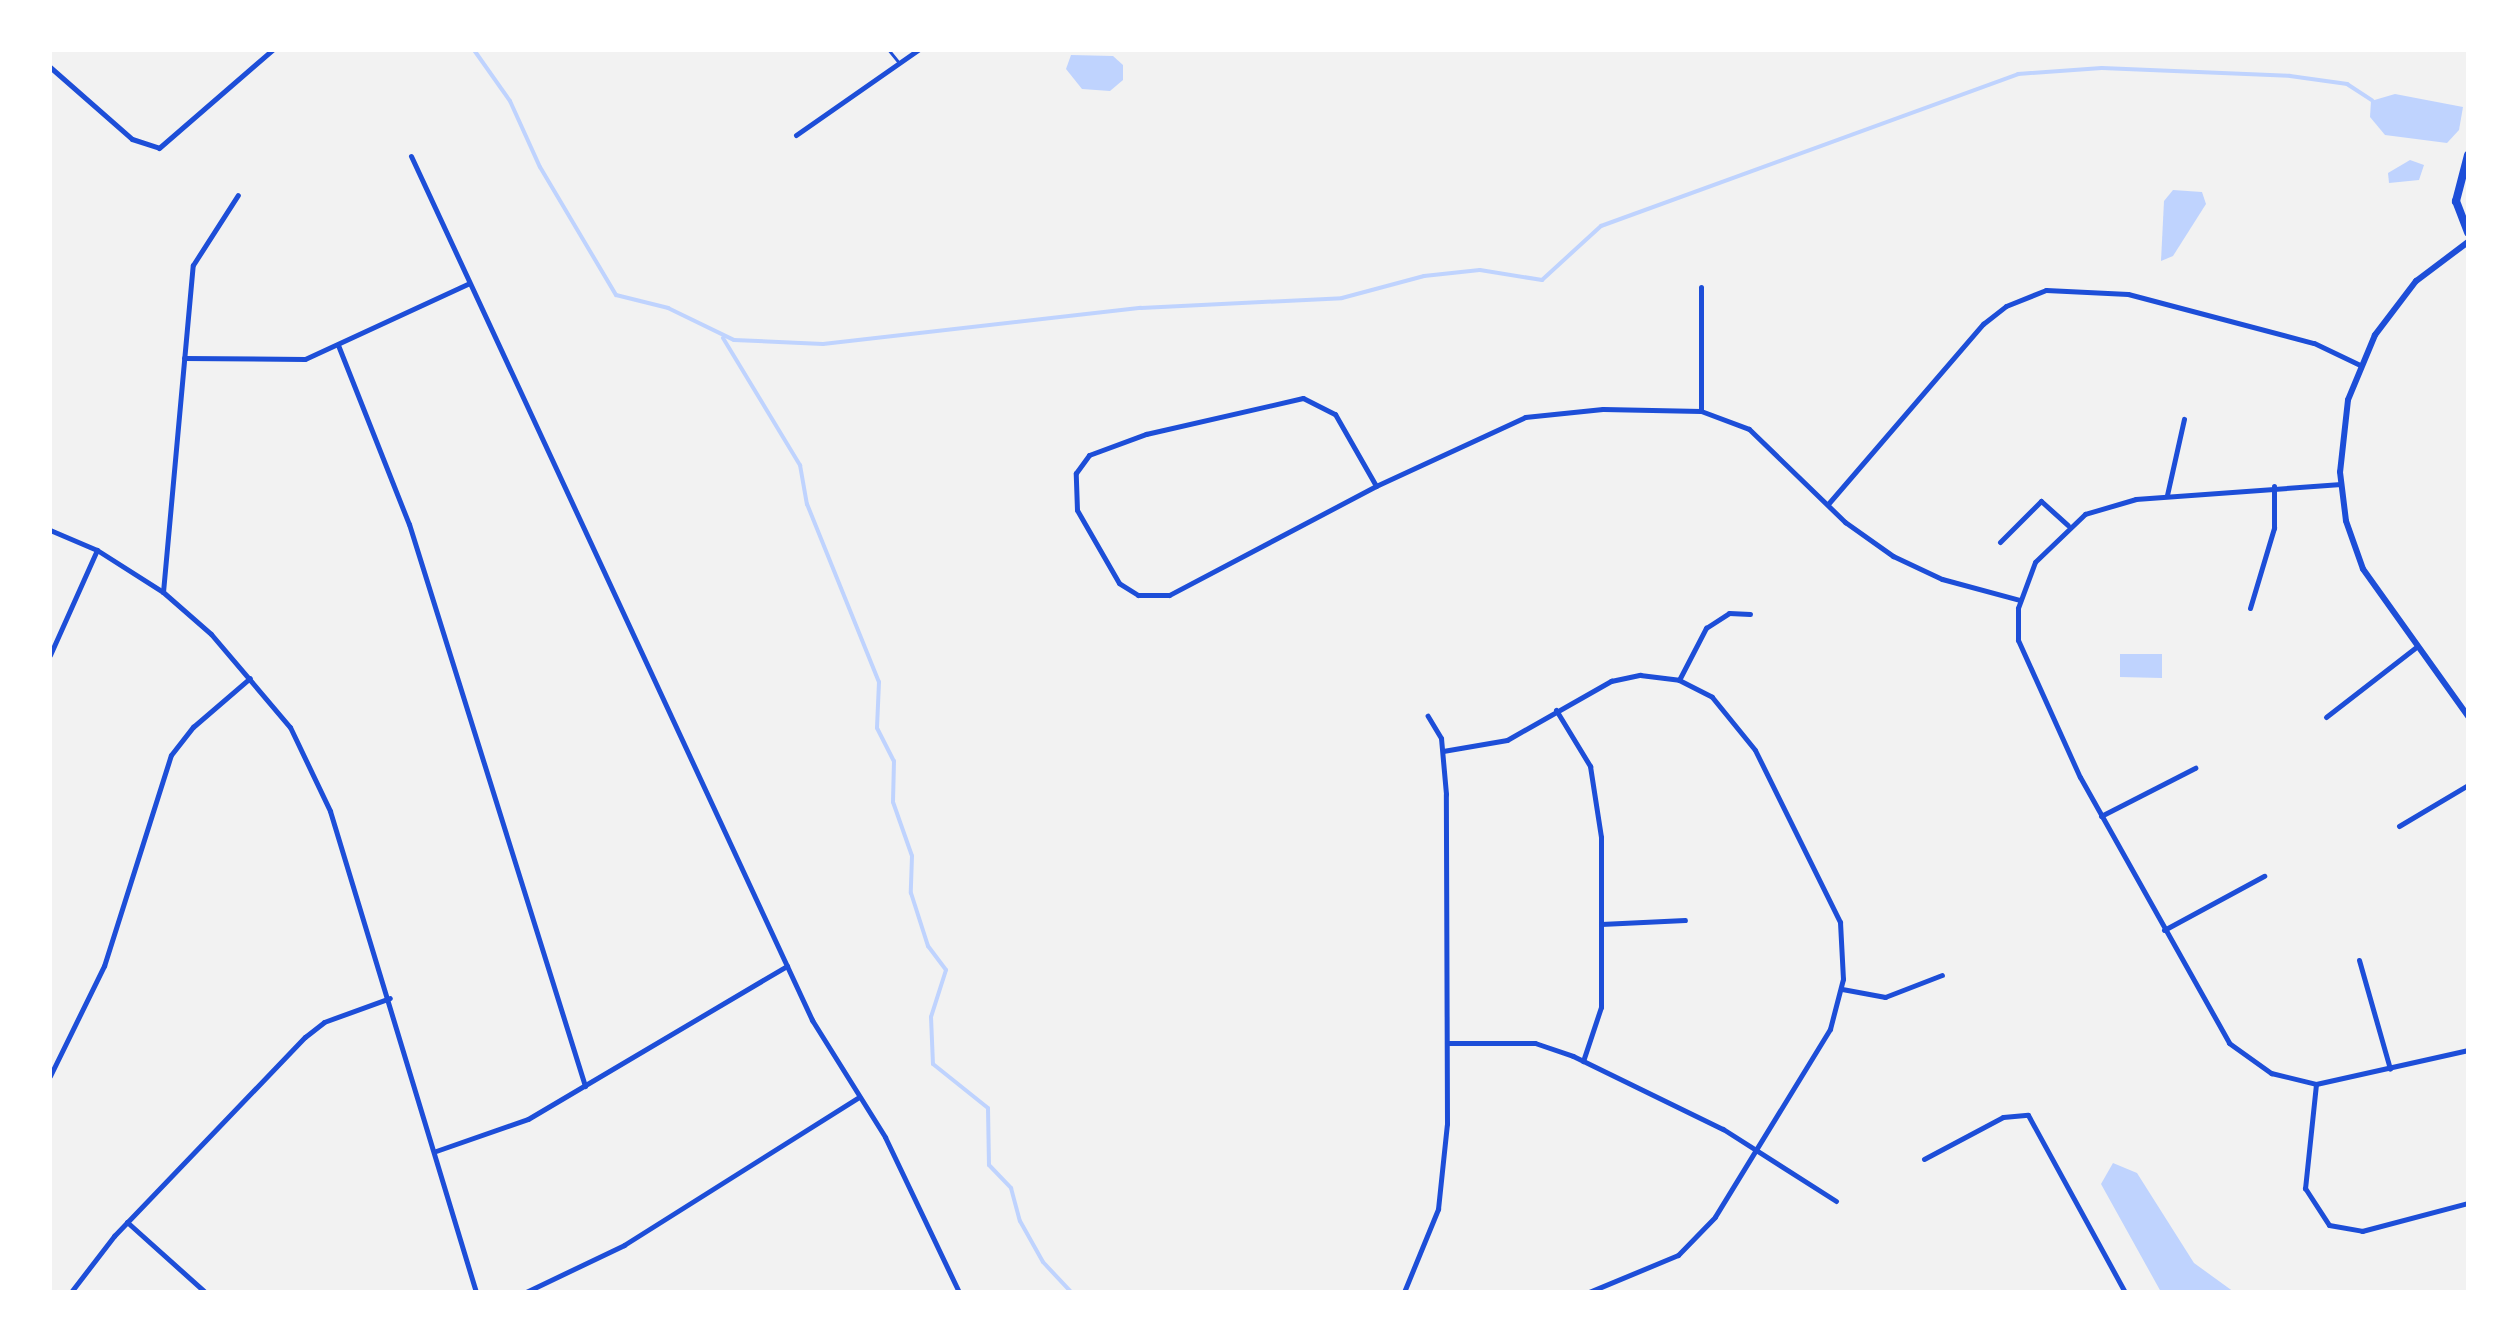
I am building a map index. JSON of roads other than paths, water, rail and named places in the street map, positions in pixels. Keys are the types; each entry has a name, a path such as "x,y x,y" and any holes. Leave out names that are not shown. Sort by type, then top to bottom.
{"highway":[{"path":"2468,155 2456,201 2468,233"}],"street":[{"path":"50,67 132,139 160,148 272,50"},
{"path":"796,135 918,50"},
{"path":"410,156 787,966 860,1097 960,1292"},
{"path":"163,592 193,265 238,195"},
{"path":"2468,242 2401,298 2360,365 2344,418 2340,484 2363,569 2414,648 2468,716"},
{"path":"184,358 274,362 338,344 467,284"},
{"path":"1701,287 1701,411"},
{"path":"1827,505 1972,335 2006,306 2046,290 2128,294 2314,343 2360,365"},
{"path":"338,344 410,524 585,1086"},
{"path":"1376,486 1335,414 1303,398 1100,448 1078,468 1074,492 1086,531 1119,583 1160,598 1376,486 1524,417 1603,409 1701,411 1748,429 1827,505 1926,573 2020,600"},
{"path":"2167,495 2184,419"},
{"path":"2340,484 2167,495 2110,504 2068,525 2035,562 2020,600 2018,640 2028,672 2101,816 2229,1043 2271,1073 2316,1084 2468,1050"},
{"path":"2250,608 2276,520 2274,486"},
{"path":"2000,542 2041,501 2068,525"},
{"path":"50,530 97,550 163,592 250,678 290,727 318,782 390,998 476,1292"},
{"path":"50,654 97,550"},
{"path":"1679,680 1706,628 1728,612 1750,614"},
{"path":"2326,716 2414,648"},
{"path":"1443,750 1496,744 1611,681 1640,675 1679,680 1702,690 1731,716 1794,820 1840,922 1842,989 1824,1042 1758,1148 1690,1248 1590,1292"},
{"path":"50,1076 98,983 171,756 192,727 250,678"},
{"path":"1556,710 1590,766 1602,837 1599,1019 1583,1060"},
{"path":"1404,1292 1441,1192 1448,1043 1443,750 1428,716"},
{"path":"2101,816 2195,768"},
{"path":"2399,826 2434,799 2468,785"},
{"path":"2164,930 2264,876"},
{"path":"1602,924 1685,920"},
{"path":"2359,960 2390,1069"},
{"path":"436,1151 502,1130 585,1086 787,966"},
{"path":"1842,989 1884,997 1942,974"},
{"path":"71,1292 127,1222 304,1037 324,1022 390,998"},
{"path":"1448,1043 1535,1043 1583,1060 1758,1148 1836,1201"},
{"path":"2316,1084 2305,1188 2329,1225 2362,1231 2468,1203"},
{"path":"526,1292 624,1245 860,1097"},
{"path":"1924,1159 2003,1117 2028,1114 2125,1292"},
{"path":"127,1222 205,1292"}],"lane":[{"path":"890,50 900,63"}],"water":[{"path":"1071,55 1113,56 1123,65 1123,80 1110,91 1082,89 1066,69"},
{"path":"2395,94 2463,107 2459,130 2447,143 2385,135 2370,117 2371,101"},
{"path":"2410,160 2424,165 2419,180 2389,183 2388,173"},
{"path":"2173,190 2202,192 2206,204 2173,256 2161,261 2164,201"},
{"path":"2120,654 2162,654 2162,678 2120,677"},
{"path":"2113,1163 2137,1173 2194,1263 2234,1292 2161,1292 2101,1184"}],"waterway":[{"path":"474,50 510,101 540,167 616,295 668,308 734,340 823,344 1141,308 1342,298 1424,276 1480,270 1542,280 1601,226 2018,74 2102,68 2290,76 2347,84 2372,100"},
{"path":"723,338 800,465 807,504 879,682 877,728 894,761 893,802 912,856 911,893 928,946 946,970 931,1017 933,1064 988,1108 989,1165 1011,1188 1020,1221 1043,1262 1071,1292"}]}
